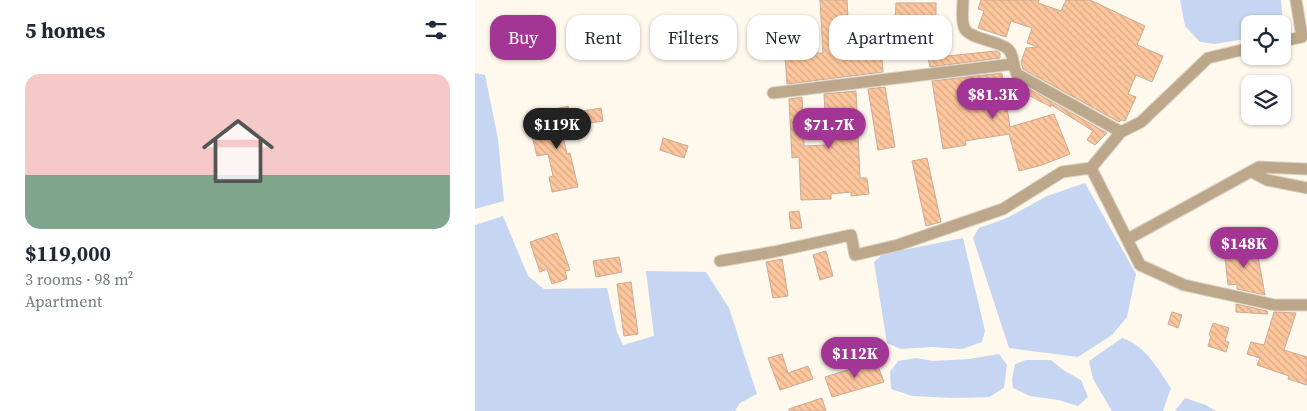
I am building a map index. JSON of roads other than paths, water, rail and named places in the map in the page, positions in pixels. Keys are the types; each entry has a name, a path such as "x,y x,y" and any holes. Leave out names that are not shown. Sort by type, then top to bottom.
{"street":[{"path":"963,0 963,27 967,33 1004,46 1012,54 1017,74 1121,132"},
{"path":"1291,39 1302,37 1296,0"},
{"path":"720,261 851,235 855,255 898,245 1003,208 1062,172 1091,168 1121,132 1141,122 1208,58 1241,50"},
{"path":"773,93 1013,64"},
{"path":"1129,239 1259,167 1307,169"},
{"path":"1091,168 1129,239 1140,265 1185,285 1275,305 1307,305"},
{"path":"1252,172 1267,180 1307,188"}],"water":[{"path":"1180,0 1281,0 1282,15 1241,15 1241,40 1215,44 1200,42 1185,26"},
{"path":"475,73 485,75 498,139 504,201 475,209"},
{"path":"1085,183 1136,274 1127,317 1112,335 1078,357 1009,348 973,238 979,228 1007,218 1047,196"},
{"path":"503,216 528,276 544,289 607,288 617,332 623,345 654,336 646,271 706,272 729,308 757,394 740,403 735,411 475,411 475,225"},
{"path":"963,238 985,331 982,342 962,349 932,347 901,349 887,343 874,262 883,254"},
{"path":"1122,338 1138,346 1144,352 1171,388 1163,411 1112,411 1093,379 1089,361"},
{"path":"999,354 1007,365 1004,388 989,397 912,396 891,389 890,372 898,361 916,358 933,361 969,359"},
{"path":"1026,360 1051,360 1063,370 1081,380 1088,397 1078,406 1058,400 1030,396 1013,388 1012,379 1015,364"},
{"path":"1185,398 1206,405 1216,411 1175,411"}]}
